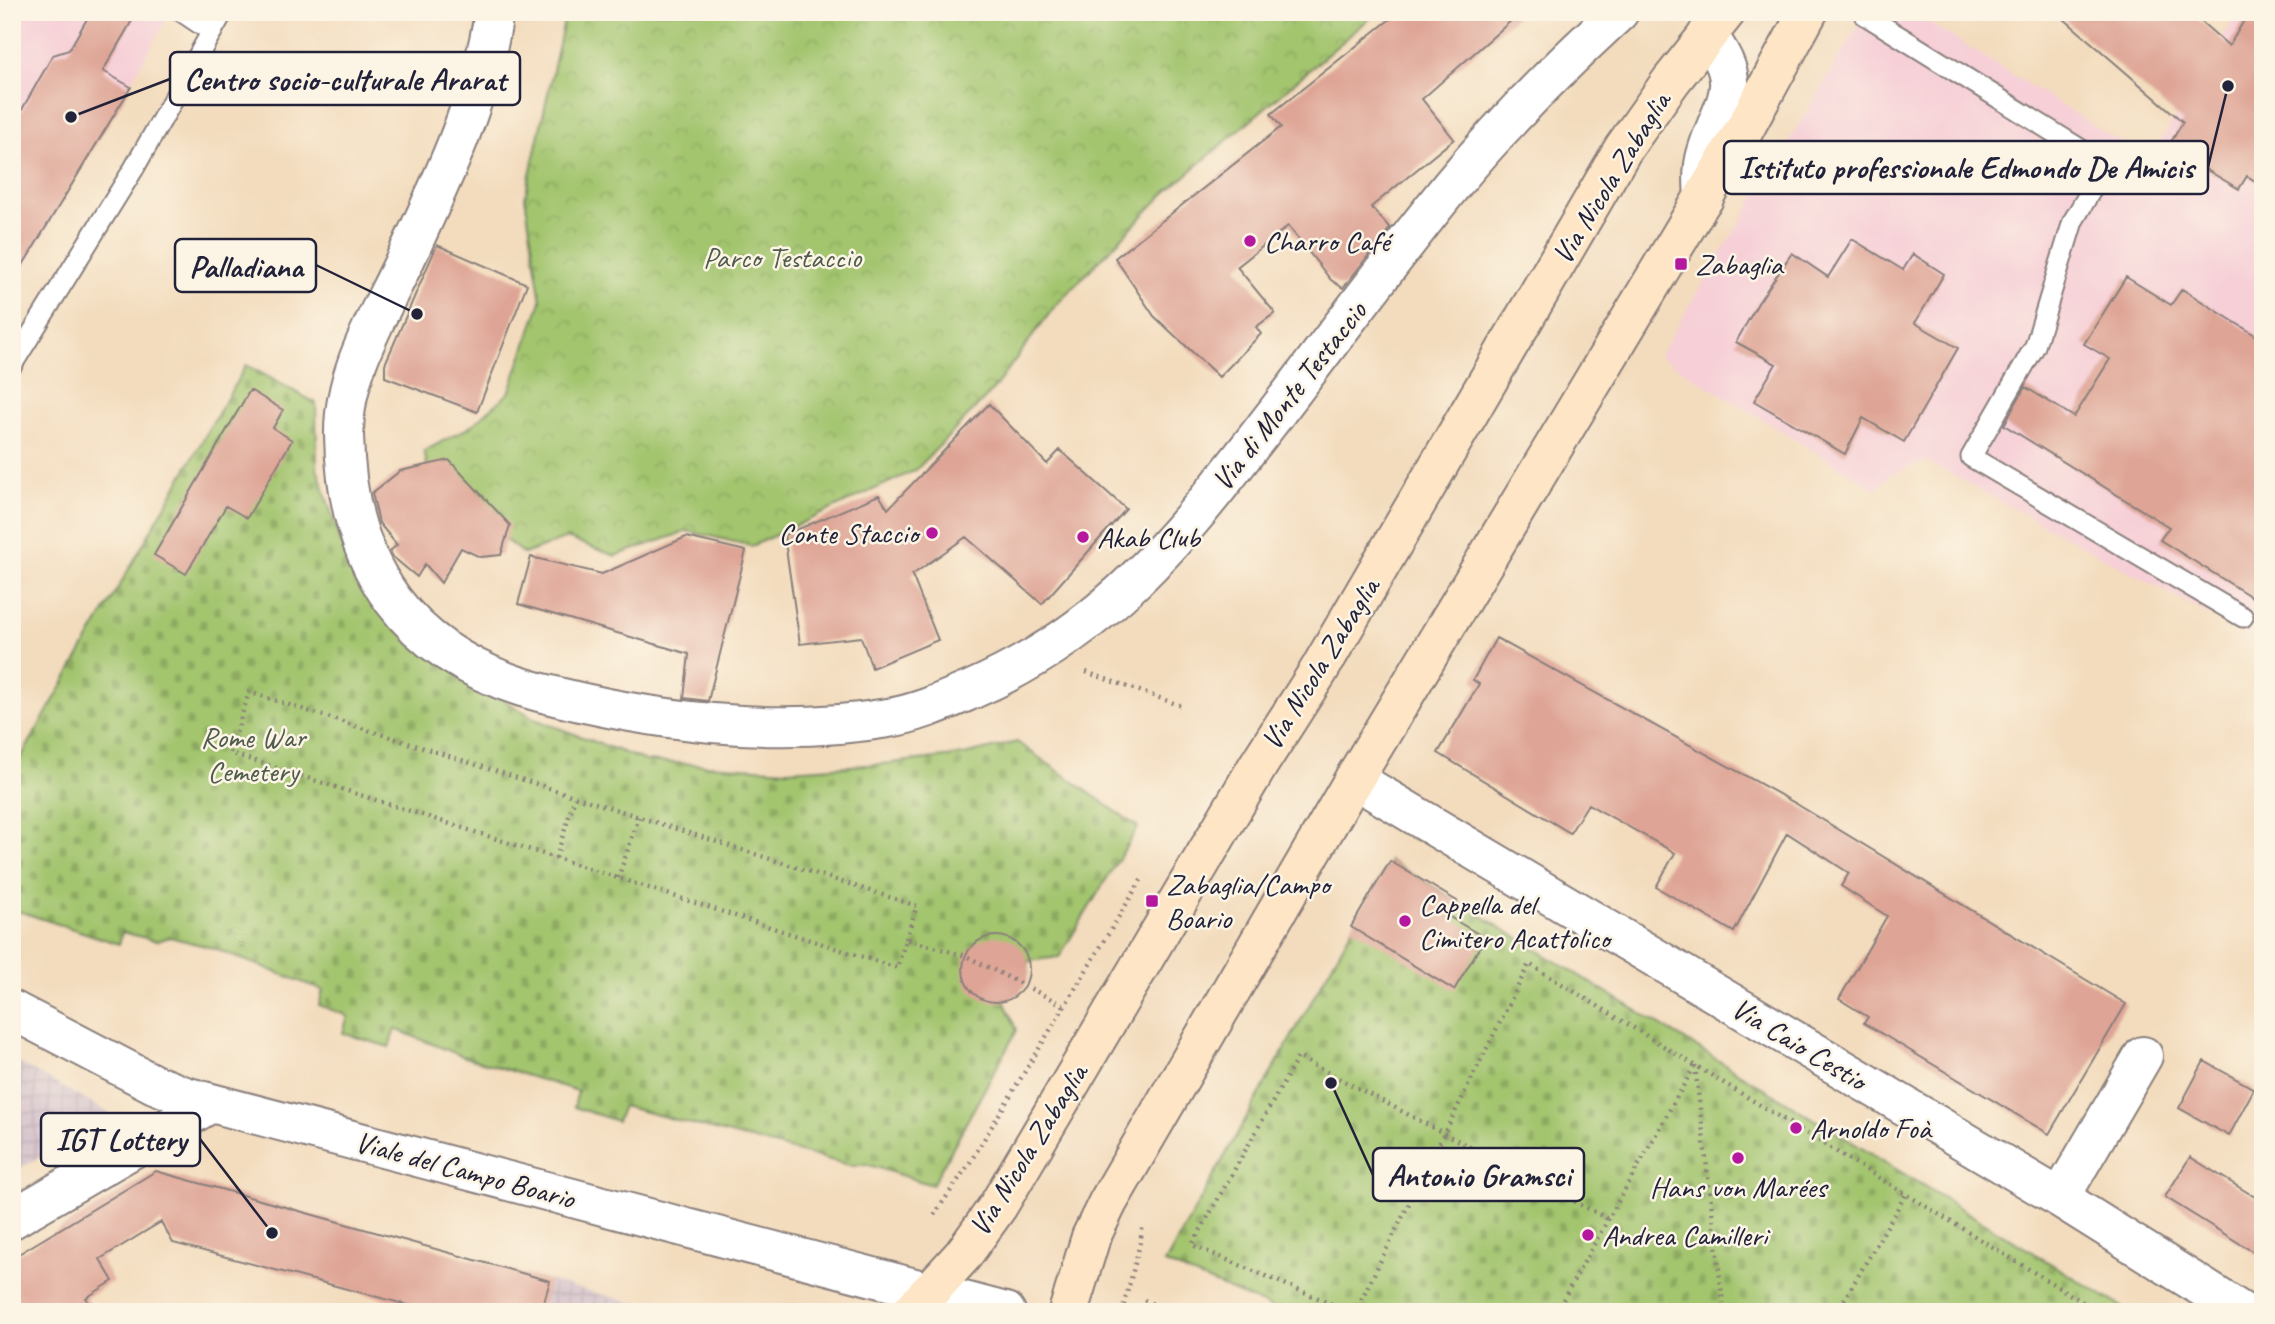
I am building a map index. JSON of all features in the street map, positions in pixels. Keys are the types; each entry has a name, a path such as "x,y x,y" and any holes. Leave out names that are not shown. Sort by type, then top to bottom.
{"street":[{"name":"Via di Monte Testaccio","path":"494,12 465,118 418,232 357,361 344,410 347,488 357,534 373,572 394,601 435,642 485,676 557,697 681,719 798,726 892,718 955,697 998,678 1060,643 1127,591 1179,534 1452,185 1508,120 1619,12"},
{"name":"Via Nicola Zabaglia","path":"1068,1312 1091,1237 1108,1202 1354,779 1704,198 1808,12"},
{"name":"Via Nicola Zabaglia","path":"1704,198 1705,156 1726,106 1730,79 1716,24"},
{"name":"Via Nicola Zabaglia","path":"921,1302 998,1206 1259,764 1325,660 1623,149 1716,24"},
{"name":"Via Caio Cestio","path":"1354,779 2060,1198 2242,1312"},
{"name":"Viale del Campo Boario","path":"12,1010 154,1084 211,1103 921,1302 1006,1312"},
{"path":"2060,1198 2143,1056"},
{"path":"12,1219 211,1103"}],"lane":[{"path":"182,12 212,32"},
{"path":"12,365 223,12"},
{"path":"1866,15 2106,165 2073,220 2035,346 1971,457 2243,617"}],"path":[{"path":"1039,655 1182,706"},
{"path":"249,692 575,797 917,906 897,968 230,753 249,692"},
{"path":"556,858 575,797"},
{"path":"618,878 639,817"},
{"path":"906,939 966,956 1065,1006"},
{"path":"1608,1219 1444,1133 1298,1057 1192,1245 1353,1312 1444,1133 1529,964 2099,1312"},
{"path":"1556,1312 1695,1065"},
{"path":"1695,1065 1724,1312"},
{"path":"1837,1312 1906,1194"},
{"path":"1144,1300 1171,1312"}],"shaded area":[{"path":"12,12 171,12 12,288"},
{"path":"1867,12 1912,12 2149,160 2239,12 2263,12 2263,644 1926,461 1890,475 1877,490 1659,356"},
{"path":"12,1059 111,1114 12,1173"},
{"path":"550,1281 576,1288 671,1312 541,1312"}],"green space":[{"name":"Parco Testaccio","path":"566,12 1377,12 1164,194 1055,306 992,391 916,470 752,546 688,531 615,556 567,538 524,554 503,538 478,490 429,476 424,451 470,427 509,393 541,301 525,197"},
{"name":"Rome War Cemetery","path":"246,365 316,403 317,468 340,540 381,605 459,673 537,720 646,761 787,770 964,755 1017,742 1138,827 1059,957 1028,961 1028,974 1023,985 1016,994 1004,1001 1017,1030 932,1185 866,1164 853,1166 623,1106 617,1121 574,1107 578,1091 465,1057 395,1029 389,1047 343,1033 348,1016 319,1005 323,990 213,948 170,937 157,941 122,932 119,944 12,909 12,773"},
{"path":"1390,861 2130,1312 1282,1312 1165,1263"}],"building":[{"path":"91,12 137,12 103,71 131,87 12,283 12,127 53,55 69,50"},
{"path":"1399,12 1521,12 1422,99 1454,139 1371,207 1390,228 1343,288 1331,280 1288,226 1237,267 1275,313 1256,327 1261,334 1219,377 1154,316 1115,258 1281,127 1271,114"},
{"path":"2056,12 2190,12 2229,46 2249,12 2263,12 2263,186 2247,176 2239,189 2168,147 2183,122"},
{"path":"1852,239 1903,270 1913,254 1944,274 1915,323 1958,348 1904,442 1863,418 1845,454 1754,401 1776,364 1736,342 1758,303 1792,253 1828,277"},
{"path":"437,245 527,284 477,412 385,377 385,364"},
{"path":"2126,277 2171,305 2182,289 2263,340 2263,604 2160,540 2169,527 2004,425 2025,387 2074,417 2110,359 2084,344"},
{"path":"250,390 283,410 273,428 292,440 247,518 226,506 186,574 154,555"},
{"path":"989,404 1047,464 1060,450 1126,509 1042,604 966,537 912,575 938,640 872,668 861,637 800,644 784,535 879,495 888,509"},
{"path":"449,460 510,525 501,555 480,557 461,548 441,583 425,564 417,577 393,557 390,551 397,545 379,523 372,493 400,471"},
{"path":"686,537 746,551 708,701 684,698 689,654 518,604 531,557 602,574"},
{"path":"1496,638 1795,803 2126,1004 2049,1134 1864,1023 1868,1017 1839,999 1887,916 1841,886 1849,873 1787,833 1734,932 1656,887 1675,853 1588,804 1570,833 1438,753 1479,684 1473,680"},
{"name":"Cappella del Cimitero Acattolico","path":"1390,861 1457,901 1448,916 1485,938 1454,990 1351,927"},
{"path":"996,936 1019,946 1029,969 1019,992 996,1002 973,992 963,969 973,946"},
{"path":"2204,1061 2254,1089 2229,1136 2179,1108"},
{"path":"2190,1157 2263,1202 2263,1258 2165,1197"},
{"path":"156,1171 550,1281 541,1312 434,1312 173,1243 161,1222 100,1259 113,1281 86,1298 95,1312 12,1312 12,1258"}],"place":[{"name":"Istituto professionale Edmondo De Amicis","path":"2228,86"},
{"name":"Centro socio-culturale Ararat","path":"71,117"},
{"name":"Charro Café","path":"1250,241"},
{"name":"Zabaglia","path":"1681,264"},
{"name":"Palladiana","path":"417,314"},
{"name":"Conte Staccio","path":"932,533"},
{"name":"Akab Club","path":"1083,537"},
{"name":"Zabaglia/Campo Boario","path":"1152,901"},
{"name":"Cappella del Cimitero Acattolico","path":"1405,921"},
{"name":"Antonio Gramsci","path":"1331,1083"},
{"name":"Arnoldo Foà","path":"1796,1128"},
{"name":"Hans von Marées","path":"1738,1158"},
{"name":"IGT Lottery","path":"272,1233"},
{"name":"Andrea Camilleri","path":"1588,1235"}]}
